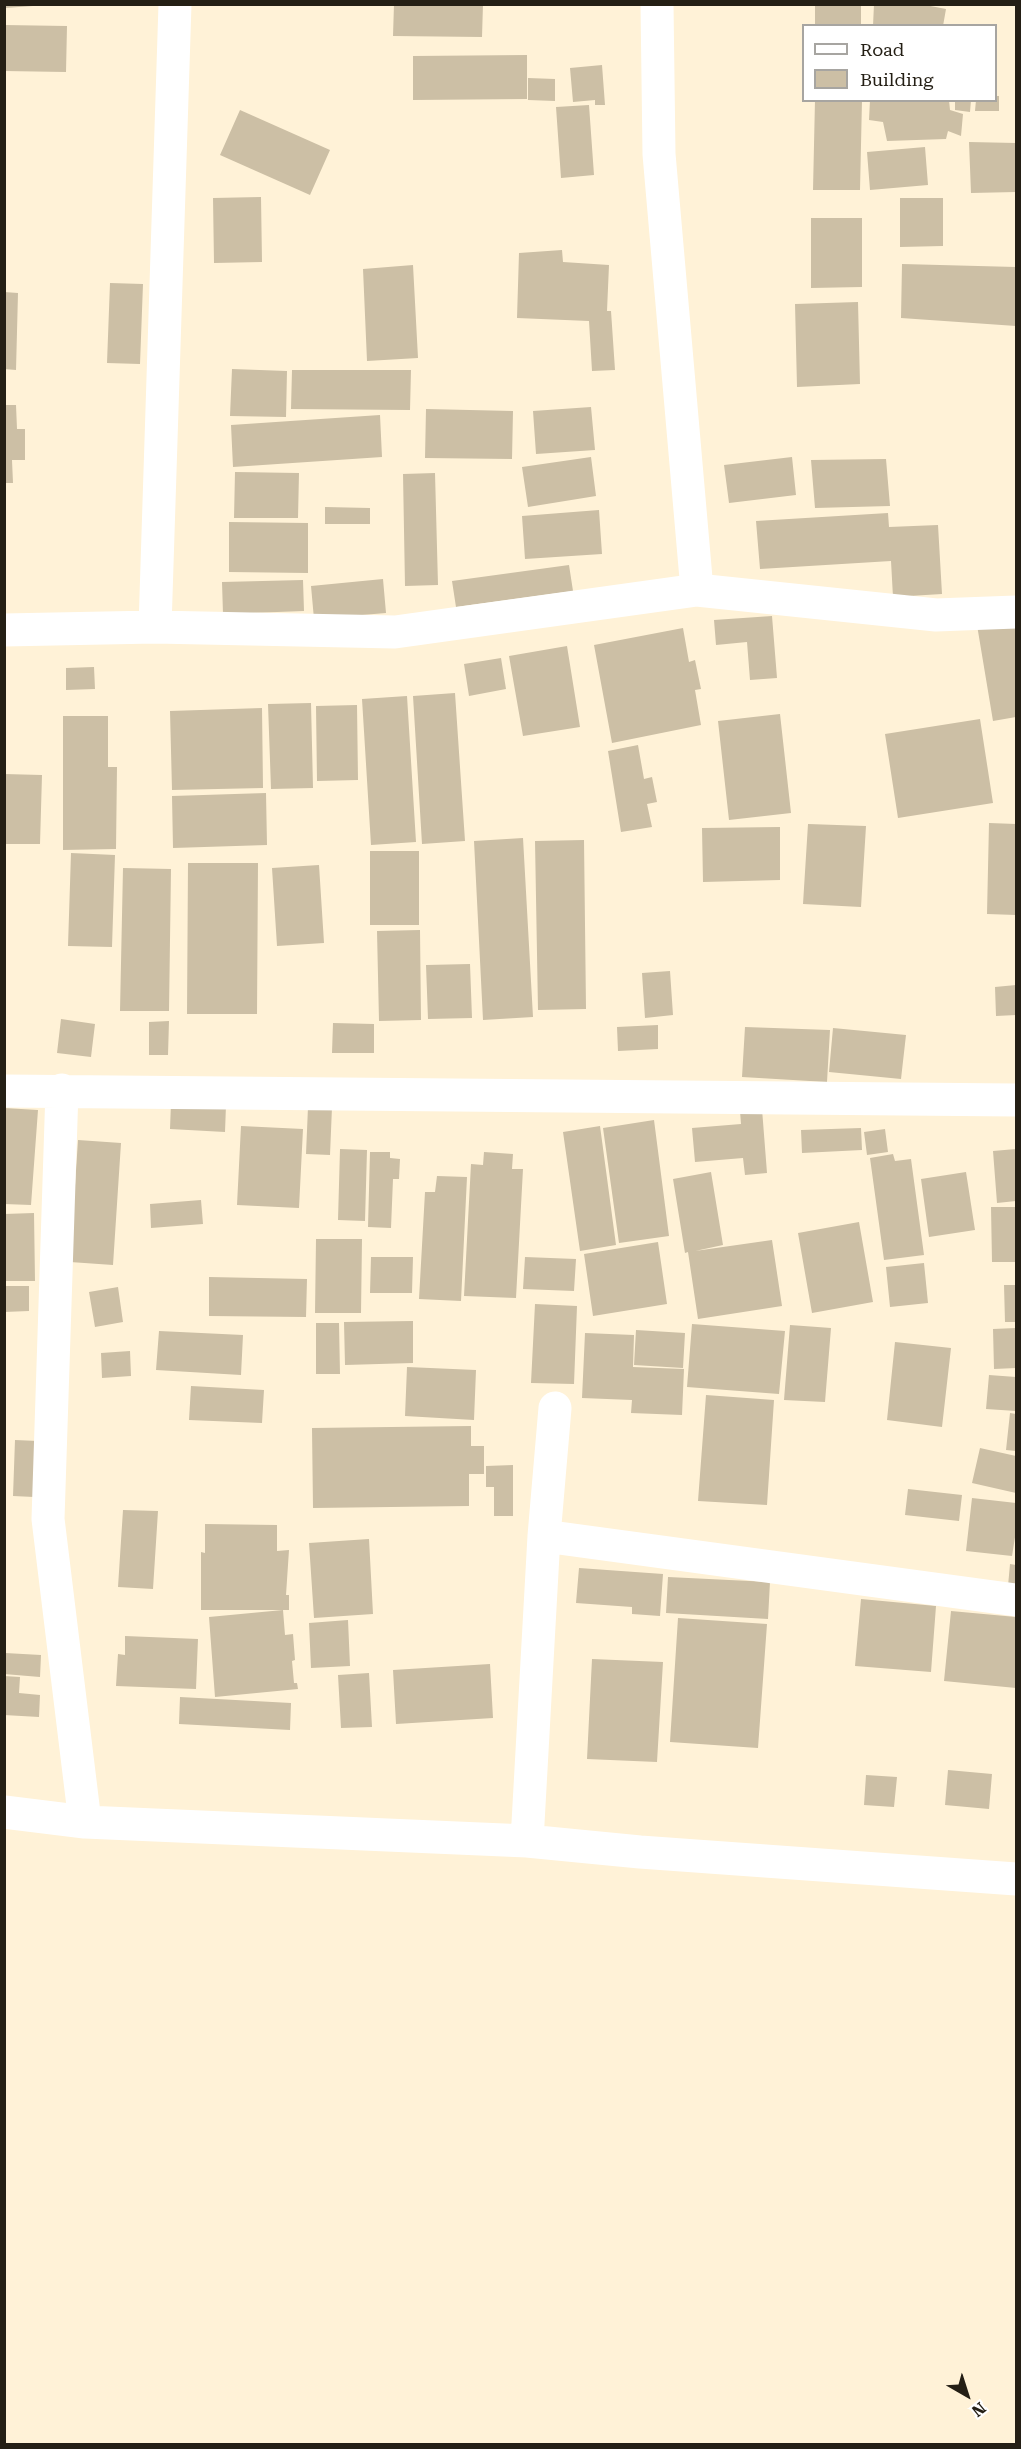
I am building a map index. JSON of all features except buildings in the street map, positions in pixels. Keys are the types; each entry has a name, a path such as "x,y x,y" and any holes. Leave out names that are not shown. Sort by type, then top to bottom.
{"street":[{"path":"155,627 175,4"},
{"path":"657,4 660,154 697,590"},
{"path":"4,630 155,627 395,632 697,590 936,615 1017,612"},
{"path":"62,1090 48,1519 85,1822"},
{"path":"4,1091 1017,1100"},
{"path":"527,1841 544,1536 555,1408"},
{"path":"544,1536 1017,1600"},
{"path":"4,1812 85,1822 527,1841 640,1852 1017,1878"}]}
